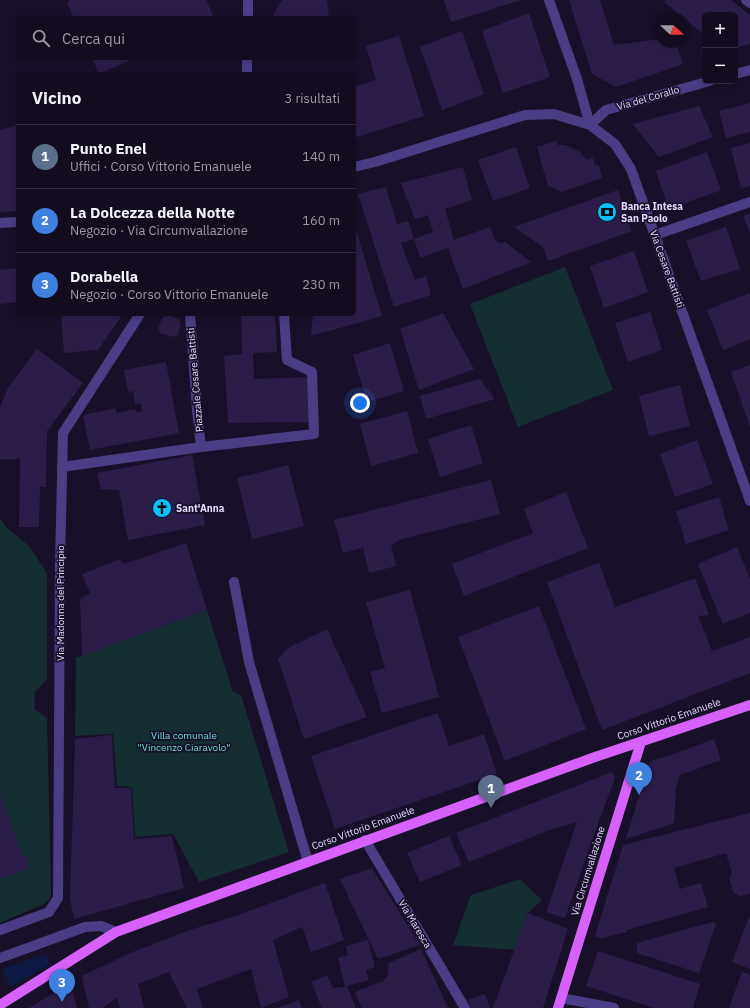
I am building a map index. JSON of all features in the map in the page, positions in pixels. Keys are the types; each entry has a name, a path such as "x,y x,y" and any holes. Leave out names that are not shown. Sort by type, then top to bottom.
{"main road":[{"name":"Corso Vittorio Emanuele","path":"0,1005 116,932 595,756 750,705"},
{"name":"Via Circumvallazione","path":"558,1008 641,742"}],"street":[{"path":"248,0 248,16"},
{"path":"549,0 577,79 590,125"},
{"path":"746,0 750,3"},
{"path":"247,60 247,72"},
{"path":"738,73 750,70"},
{"name":"Via del Corallo","path":"590,125 606,110 702,83"},
{"name":"Via Cesare Battisti","path":"356,167 375,162 525,115 554,114 590,125 615,144 631,169 750,501"},
{"path":"655,235 750,202"},
{"path":"0,223 16,222"},
{"name":"Via Madonna del Principio","path":"0,930 49,912 58,898 60,564 63,433 139,316"},
{"name":"Piazzale Cesare Battisti","path":"190,316 201,447"},
{"path":"62,467 201,447 314,434 312,372 287,360 284,316"},
{"path":"234,582 249,662 308,862"},
{"name":"Via Maresca","path":"365,840 465,1008"},
{"path":"0,958 85,927 101,926 116,932"},
{"path":"561,998 576,1004 614,1008"}],"green space":[{"path":"565,267 613,390 518,427 470,304"},
{"path":"0,518 6,527 29,546 47,573 47,679 35,692 34,709 47,718 51,893 49,900 44,904 0,923"},
{"name":"Villa comunale \"Vincenzo Ciaravolo\"","path":"207,610 233,692 241,695 289,852 199,882 173,834 135,837 132,787 117,786 113,734 75,736 76,658"},
{"path":"520,879 542,900 528,913 515,950 453,945 471,895"}],"water":[{"path":"44,955 49,959 48,965 10,987 2,969"}],"building":[{"path":"71,0 206,0 213,16 73,16 67,2"},
{"path":"282,0 327,0 329,16 273,15"},
{"path":"444,0 521,0 451,22"},
{"path":"569,0 600,0 614,45 654,40 654,48 678,48 683,64 616,87 592,74"},
{"path":"666,0 731,0 750,15 750,44 738,47 738,12 702,12 702,33 690,23 690,12 676,12 664,2"},
{"path":"529,13 550,77 503,93 482,31"},
{"path":"462,31 484,94 442,110 420,47"},
{"path":"702,33 702,58 701,58"},
{"path":"399,36 424,116 356,137 356,86 376,80 366,46"},
{"path":"93,60 130,60 104,72 98,72"},
{"path":"750,103 750,132 726,138 719,111"},
{"path":"699,106 713,137 659,157 633,124"},
{"path":"16,126 16,211 0,212 0,130"},
{"path":"556,141 558,145 565,145 580,152 586,160 593,158 595,165 599,166 602,178 562,192 548,186 537,147"},
{"path":"750,143 750,186 741,188 731,148"},
{"path":"516,147 530,188 493,201 478,160"},
{"path":"707,152 721,190 669,209 656,171"},
{"path":"463,167 472,200 445,209 454,240 490,227 496,241 501,243 505,242 531,262 463,289 448,248 420,258 414,239 433,232 428,215 415,219 401,183"},
{"path":"386,187 397,224 408,221 414,239 401,243 415,280 426,276 431,295 394,307 358,194"},
{"path":"618,190 632,231 548,261 543,247 514,227"},
{"path":"750,213 750,233 743,216"},
{"path":"726,227 740,269 701,281 686,241"},
{"path":"356,233 382,316 311,336 313,316 356,316"},
{"path":"634,251 648,292 604,308 590,266"},
{"path":"16,268 16,302 0,304 0,270"},
{"path":"749,293 750,339 723,350 707,310"},
{"path":"650,312 662,350 628,362 615,323"},
{"path":"443,313 474,369 419,390 400,329"},
{"path":"61,316 122,316 98,350 64,353"},
{"path":"171,316 179,319 181,325 177,335 171,337 160,333 158,328 162,318"},
{"path":"241,316 275,316 277,352 253,353 254,379 308,377 310,422 228,423 224,356 242,354"},
{"path":"390,343 404,391 367,402 353,355"},
{"path":"37,349 83,383 47,431 46,487 40,487 39,527 19,527 20,459 0,459 0,407 8,388"},
{"path":"166,362 179,433 90,450 83,415 116,408 116,413 135,409 136,412 142,411 141,403 135,404 133,391 128,392 124,370"},
{"path":"750,365 750,427 731,372"},
{"path":"480,379 495,399 426,419 420,396"},
{"path":"680,385 690,426 649,436 639,396"},
{"path":"407,411 418,453 371,466 360,424"},
{"path":"471,425 483,463 440,477 428,439"},
{"path":"697,440 713,484 675,497 660,454"},
{"name":"Sant'Anna","path":"192,455 205,525 128,540 119,490 101,489 97,473"},
{"path":"288,465 304,526 252,539 237,478"},
{"path":"491,480 500,514 399,540 391,546 396,566 369,573 363,548 343,553 334,520"},
{"path":"566,492 588,548 464,596 452,564 533,533 524,509"},
{"path":"719,497 729,530 686,544 676,511"},
{"path":"186,543 207,610 82,656 80,599 90,593 82,574 120,559 124,564"},
{"path":"737,547 750,579 750,613 723,624 698,564"},
{"path":"599,563 615,607 695,578 709,615 698,616 712,651 750,637 750,673 602,730 547,582"},
{"path":"410,590 439,697 382,713 370,672 385,668 366,602"},
{"path":"539,606 586,729 505,761 458,637"},
{"path":"327,629 367,717 304,739 278,659 288,648"},
{"path":"438,713 449,746 484,734 497,774 335,829 311,756"},
{"path":"112,735 115,788 131,788 134,839 172,836 184,888 74,919 70,899 75,739"},
{"path":"714,739 721,760 680,775 676,788 674,823 626,839 649,763 652,760 663,758"},
{"path":"612,772 615,778 565,918 546,912 577,822 552,829 469,862 456,833"},
{"path":"0,793 23,857 27,856 30,868 0,879"},
{"path":"750,813 750,893 739,896 733,892 729,877 732,873 726,853 674,868 680,889 701,883 708,907 626,930 627,932 602,938 595,936 623,845"},
{"path":"449,836 462,865 420,882 407,853"},
{"path":"372,868 420,945 378,959 340,879"},
{"path":"325,883 344,940 311,952 302,927 273,940 289,997 261,1008 251,969 197,989 203,1008 187,1008 169,972 138,984 144,1008 120,1008 117,998 102,1008 89,1008 82,976 130,953 193,929 236,916"},
{"path":"528,913 568,929 543,1008 493,1008"},
{"path":"750,917 750,969 732,962"},
{"path":"712,922 716,924 699,973 637,953 637,943"},
{"path":"368,940 375,967 366,970 369,980 347,986 356,1008 322,1008 311,982 327,975 333,988 345,987 338,958 348,955 346,946"},
{"path":"421,949 448,1008 362,1008 355,992 383,981 388,975 389,963"},
{"path":"598,951 700,984 693,1008 654,1008 586,986"},
{"path":"742,972 750,975 750,1008 729,1008"},
{"path":"70,983 77,1008 29,1008"},
{"path":"485,994 490,1008 471,1008 468,1000"},
{"path":"299,1000 302,1008 278,1008"}],"place":[{"name":"Banca Intesa San Paolo","path":"607,212"},
{"name":"Sant'Anna","path":"162,508"},
{"name":"La Dolcezza della Notte","path":"639,795"},
{"name":"Punto Enel","path":"491,808"},
{"name":"Dorabella","path":"62,1002"}]}
